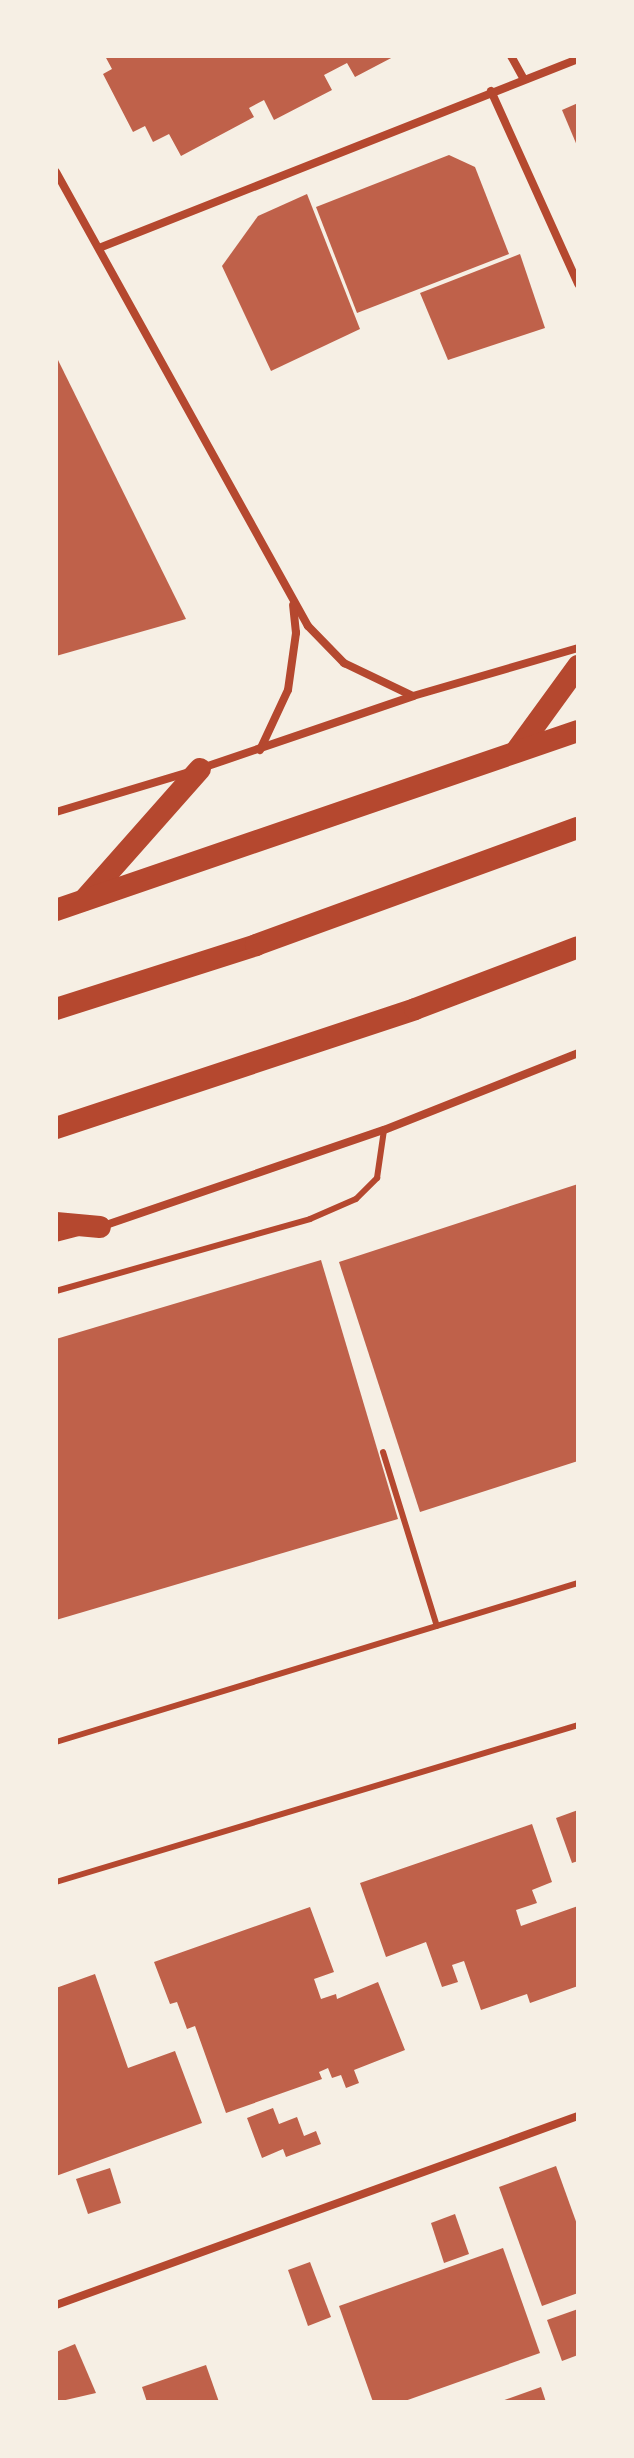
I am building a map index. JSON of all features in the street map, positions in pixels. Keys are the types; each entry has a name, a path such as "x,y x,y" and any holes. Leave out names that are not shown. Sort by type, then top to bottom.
{"highway":[{"path":"517,750 578,666"},
{"path":"56,910 578,731"},
{"path":"83,901 200,769"},
{"path":"56,1009 256,945 578,828"},
{"path":"56,1128 415,1009 578,947"},
{"path":"56,1223 100,1227"}],"street":[{"path":"511,56 524,79"},
{"path":"99,248 578,59"},
{"path":"491,91 578,284"},
{"path":"56,172 293,604 344,663 413,696"},
{"path":"260,750 288,690 296,633 293,604"},
{"path":"56,812 260,750 413,696 578,648"},
{"path":"56,1238 100,1227 384,1130 578,1053"},
{"path":"56,2305 578,2116"}],"lane":[{"path":"56,1291 310,1219 356,1199 377,1178 384,1130"},
{"path":"383,1452 437,1626"},
{"path":"56,1742 578,1583"},
{"path":"56,1882 578,1725"}],"building":[{"path":"105,56 395,56 355,77 347,63 324,75 332,90 274,120 264,100 249,108 254,117 181,156 169,134 153,142 145,126 133,132 103,74 112,69"},
{"path":"578,103 578,148 562,110"},
{"path":"449,155 475,167 509,254 357,313 316,207"},
{"path":"307,194 360,329 271,371 222,266 258,216"},
{"path":"520,254 545,328 448,360 420,293"},
{"path":"56,356 186,619 56,656"},
{"path":"578,1184 578,1461 420,1512 339,1262"},
{"path":"321,1260 398,1519 56,1620 56,1339"},
{"path":"578,1810 578,1861 572,1863 556,1818"},
{"path":"532,1824 552,1882 532,1890 537,1903 516,1910 521,1926 578,1906 578,1986 530,2003 527,1994 481,2010 464,1961 452,1965 458,1982 442,1987 426,1942 386,1957 360,1883"},
{"path":"310,1907 334,1972 314,1979 321,1999 336,1994 337,1999 378,1982 405,2050 354,2070 359,2083 346,2088 341,2075 332,2078 328,2068 319,2072 322,2079 226,2113 195,2026 187,2029 177,2002 170,2004 154,1962"},
{"path":"95,1974 128,2068 175,2051 202,2123 56,2176 56,1988"},
{"path":"273,2108 279,2124 297,2117 304,2136 316,2131 321,2144 286,2157 283,2149 262,2158 247,2118"},
{"path":"556,2166 578,2227 578,2293 542,2306 499,2187"},
{"path":"110,2168 121,2203 88,2214 76,2179"},
{"path":"455,2214 469,2254 444,2263 431,2223"},
{"path":"503,2248 540,2353 402,2402 373,2402 339,2306"},
{"path":"310,2262 331,2317 308,2326 288,2270"},
{"path":"578,2309 578,2355 562,2361 547,2320"},
{"path":"75,2344 96,2393 57,2402 56,2352"},
{"path":"206,2365 219,2402 147,2402 142,2387"},
{"path":"541,2387 546,2402 499,2402"}]}
